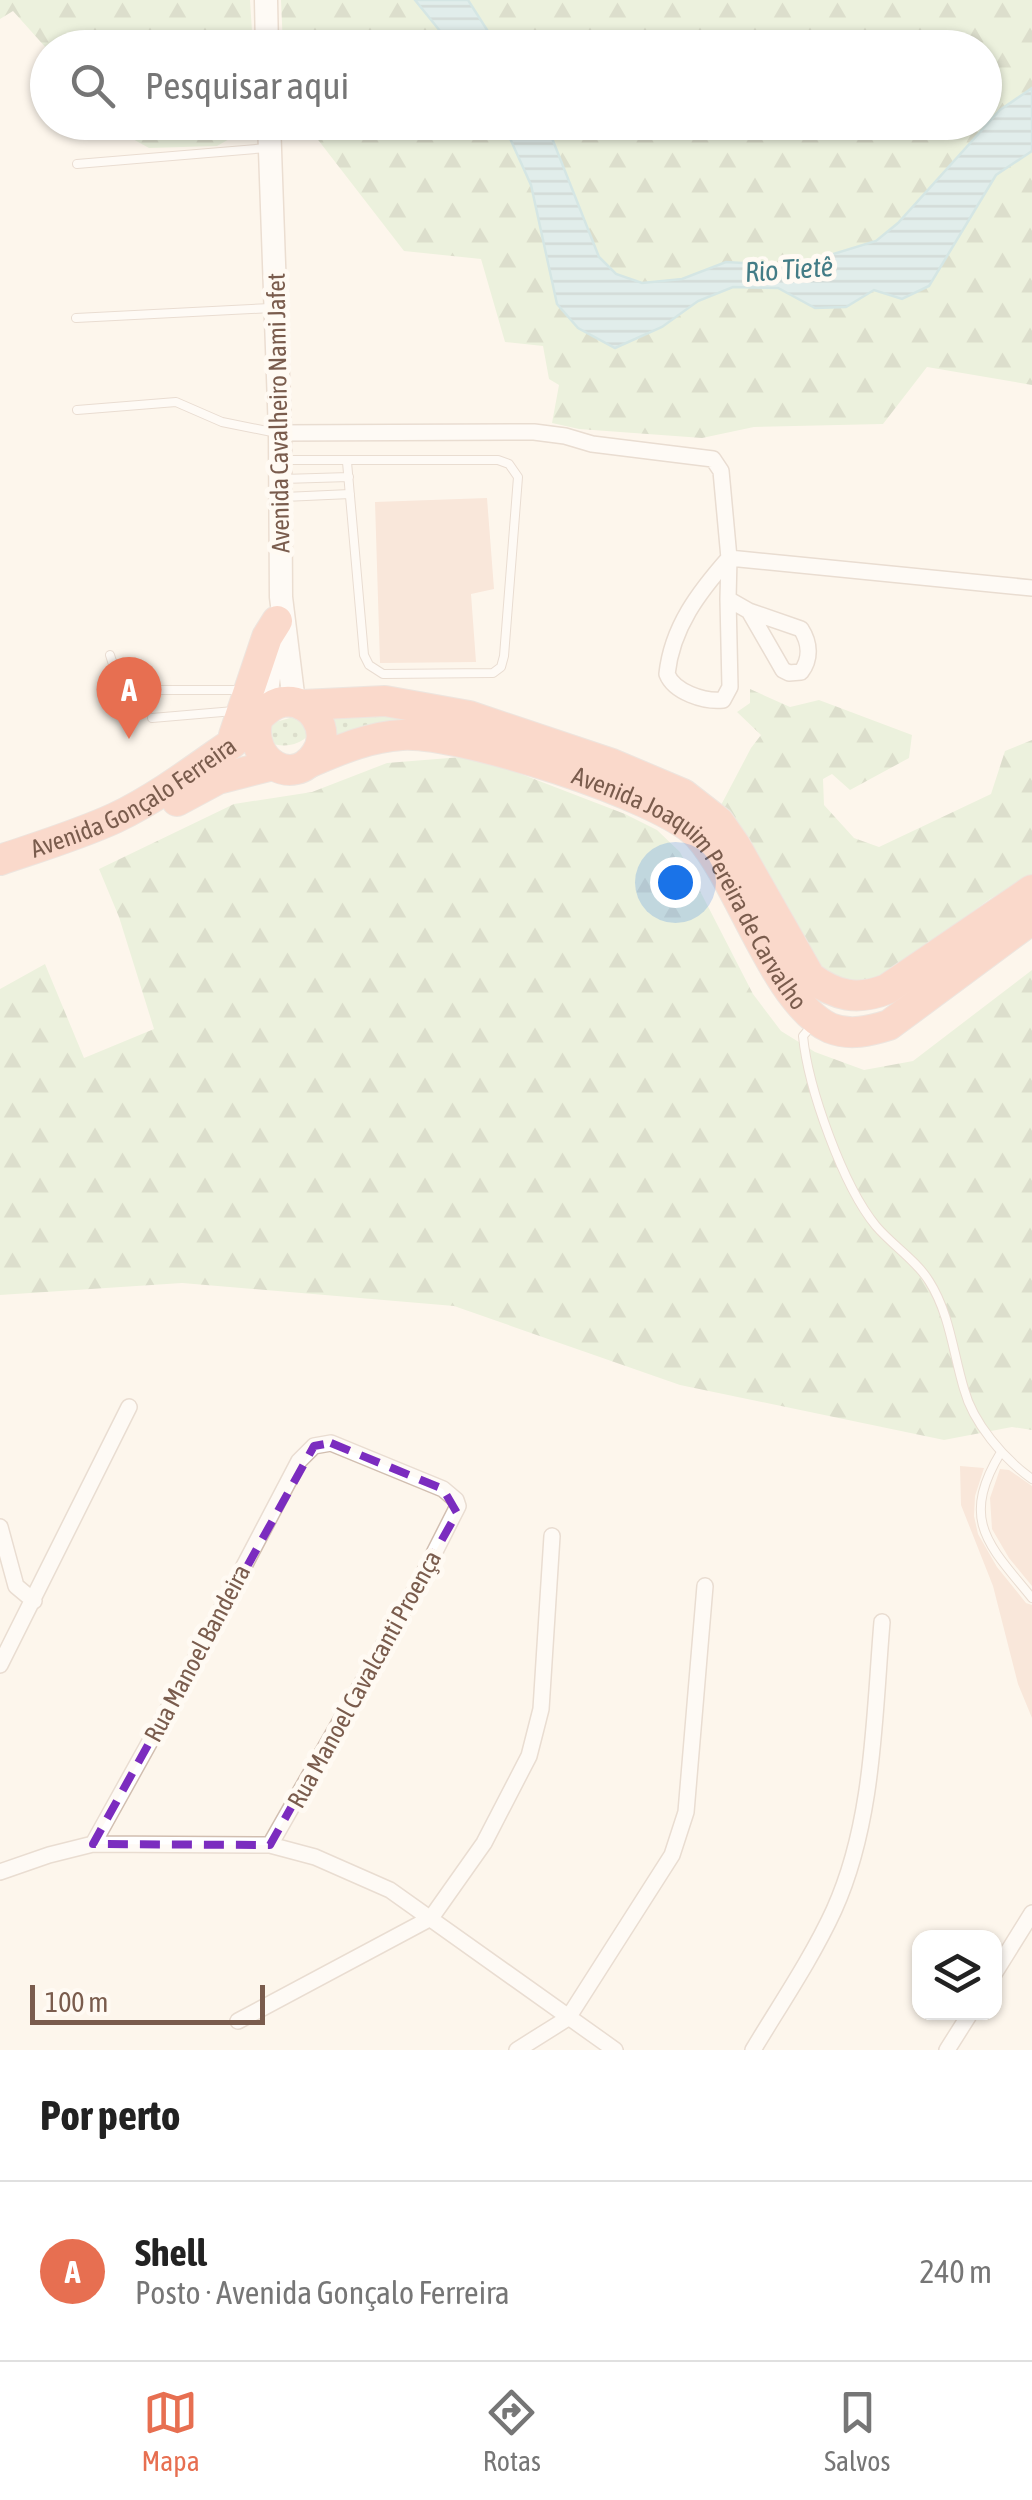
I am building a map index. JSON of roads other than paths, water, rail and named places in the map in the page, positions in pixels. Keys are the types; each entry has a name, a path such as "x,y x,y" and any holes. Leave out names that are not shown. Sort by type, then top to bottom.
{"highway":[{"path":"254,709 283,702 312,712 322,732 321,744 308,762 290,769 273,766 256,747 254,709 267,638 279,609"},
{"name":"Avenida Joaquim Pereira de Carvalho","path":"298,704 385,701 469,716 612,764 683,794 719,822 810,976 828,990 845,996 867,998 888,989 1032,890"},
{"name":"Avenida Gonçalo Ferreira","path":"0,860 116,818 230,744 254,709"},
{"name":"Avenida Joaquim Pereira de Carvalho","path":"308,762 352,744 380,738 405,734 436,738 476,745 646,801 678,817 698,834 720,864 802,1007 817,1020 846,1032 868,1032 889,1025 1032,918"},
{"name":"Avenida Gonçalo Ferreira","path":"0,876 122,832 218,779 273,766"}],"main road":[{"path":"266,0 267,30"},
{"name":"Avenida Cavalheiro Nami Jafet","path":"270,140 280,433 279,609 298,704"}],"street":[{"path":"280,433 534,432 592,444 706,456 719,464 729,558 730,688 723,700 715,701 675,686 667,674 682,620 703,587 729,558"},
{"path":"729,558 1032,588"},
{"path":"728,599 749,611"},
{"path":"0,1665 129,1407"},
{"name":"Rua Manoel Bandeira","path":"92,1844 188,1673 299,1461 314,1446 332,1443 443,1489 456,1500 456,1513"},
{"name":"Rua Manoel Cavalcanti Proença","path":"270,1845 456,1513"},
{"path":"0,1527 16,1586 34,1601"},
{"path":"238,2021 431,1918 484,1843 529,1756 541,1709 552,1536"},
{"path":"517,2050 568,2018 672,1855 686,1812 705,1586"},
{"path":"752,2050 834,1910 850,1864 873,1736 882,1622"},
{"path":"0,1872 92,1844 270,1845 356,1873 390,1890 615,2050"},
{"path":"1002,1961 1032,1914"},
{"path":"948,2050 966,2020"}],"lane":[{"path":"77,164 270,148"},
{"path":"76,318 276,308"},
{"path":"77,410 176,402 222,422 280,433"},
{"path":"280,479 347,462 498,460 515,470 518,477 504,656 493,673 383,674 369,665 362,641 347,462"},
{"path":"280,479 348,478"},
{"path":"280,479 350,494"},
{"path":"110,655 120,683 127,690 254,709"},
{"path":"152,718 254,709"},
{"path":"817,1020 803,1036 806,1068 843,1168 876,1226 928,1279 946,1316 965,1394 1001,1452 1032,1479"},
{"path":"1001,1452 981,1505 984,1536 1032,1598"}],"water":[{"path":"415,0 468,0 487,30 439,30"},
{"name":"Rio Tietê","path":"1032,88 1032,151 996,175 929,286 902,299 874,290 846,307 815,308 778,288 733,287 698,301 662,327 615,348 578,328 557,304 531,185 511,140 553,140 599,257 616,274 642,283 682,279 726,262 794,266 876,241 898,223 973,140 1002,140 1002,109"}],"place":[{"name":"Shell","path":"129,739"}]}
